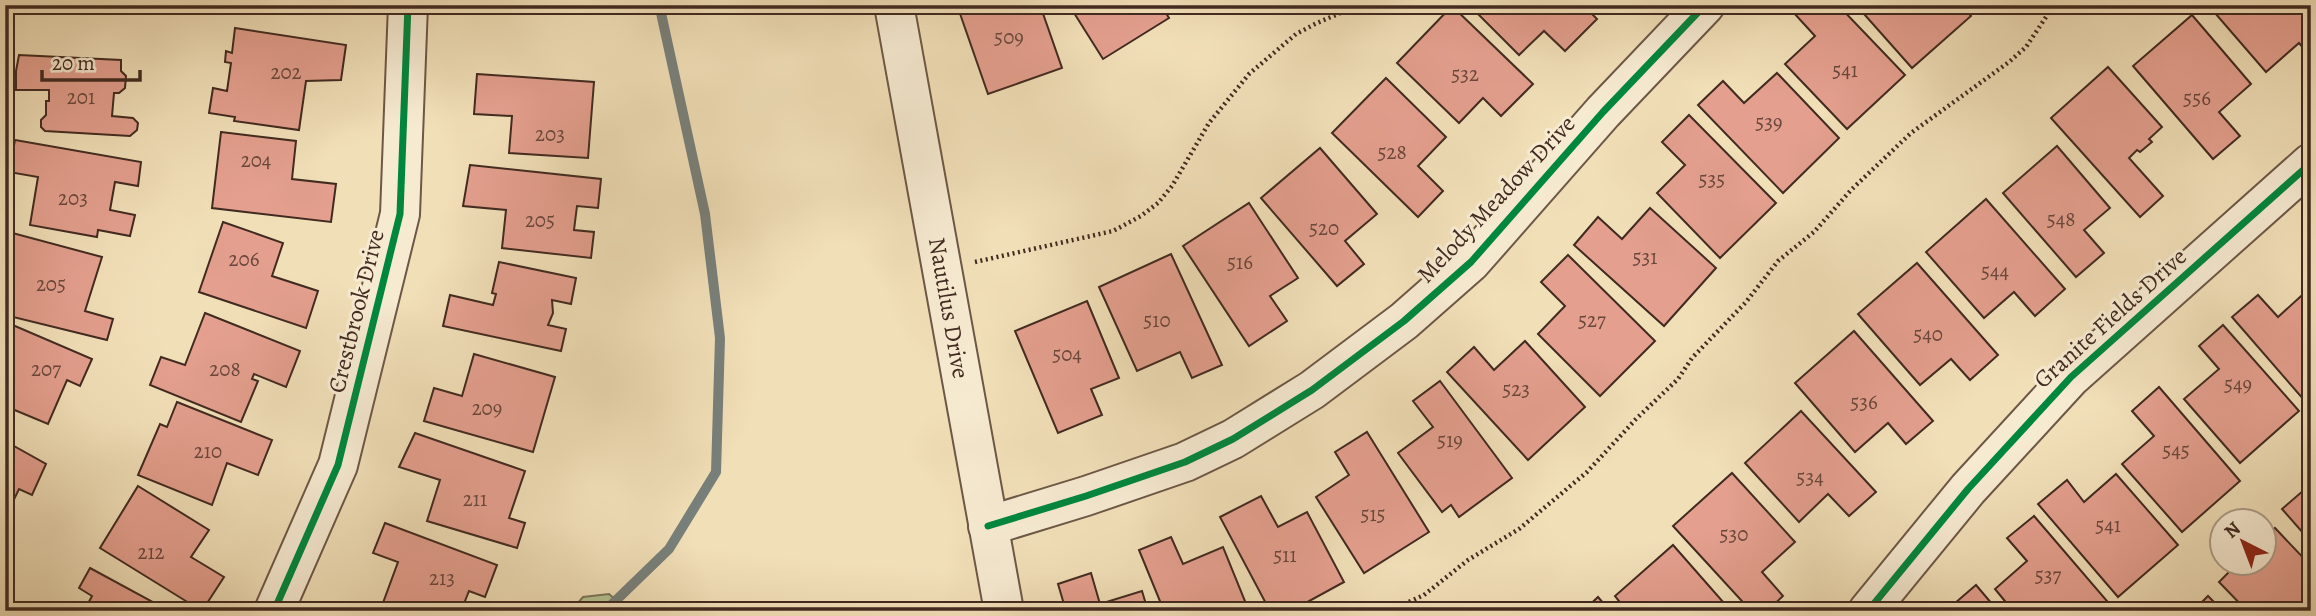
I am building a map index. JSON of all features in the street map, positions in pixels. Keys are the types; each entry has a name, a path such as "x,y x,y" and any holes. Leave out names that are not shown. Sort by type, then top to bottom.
{"street":[{"name":"Crestbrook Drive","path":"274,611 338,465 400,214 408,5"},
{"name":"Nautilus Drive","path":"894,5 1004,611"},
{"name":"Melody Meadow Drive","path":"988,526 1185,462 1233,439 1312,390 1404,321 1471,262 1603,112 1705,5"},
{"name":"Granite Fields Drive","path":"1868,611 1968,489 2071,377 2311,163"}],"path":[{"path":"974,262 1113,232 1141,216 1158,203 1172,186 1209,123 1249,74 1296,34 1359,5"},
{"path":"1389,611 1424,595 1468,560 1519,529 1587,472 1678,379 1692,358 1746,302 1777,261 1814,232 1852,190 1911,133 2026,47 2054,5"}],"green space":[{"path":"609,594 628,611 571,611 583,597"}],"building":[{"path":"957,5 1040,5 1062,68 988,94"},
{"path":"1069,5 1161,5 1169,18 1103,59"},
{"path":"1469,5 1583,5 1597,19 1565,51 1544,31 1519,55"},
{"path":"1800,5 1838,5 1905,75 1847,129 1785,64 1815,36 1793,12"},
{"path":"1856,5 1962,5 1971,16 1912,68"},
{"path":"2208,5 2311,5 2311,57 2299,43 2266,72"},
{"path":"1452,6 1533,84 1501,116 1483,98 1459,123 1397,63"},
{"path":"2192,15 2251,84 2219,112 2240,136 2213,159 2133,66"},
{"path":"235,28 346,45 341,80 306,81 299,130 234,121 235,117 209,113 213,88 227,91 231,63 225,62 226,51 232,53"},
{"path":"19,55 121,60 121,71 126,76 125,88 114,93 112,116 133,118 138,123 137,130 130,136 45,131 41,127 41,120 46,115 49,90 16,90"},
{"path":"2108,67 2162,127 2149,139 2152,142 2129,158 2163,196 2140,217 2051,118"},
{"path":"1777,73 1839,138 1783,193 1698,105 1723,81 1744,103"},
{"path":"477,74 594,82 588,158 509,153 512,116 474,114"},
{"path":"1386,78 1446,137 1418,166 1443,191 1418,217 1332,133"},
{"path":"1689,115 1776,203 1720,258 1657,193 1685,165 1662,142"},
{"path":"221,132 296,141 292,179 336,184 331,222 212,208"},
{"path":"15,140 141,162 138,186 115,182 110,210 135,215 130,236 98,230 97,237 30,225 38,177 9,172"},
{"path":"2057,146 2110,208 2084,230 2104,253 2076,277 2003,193"},
{"path":"1320,148 1377,214 1345,241 1364,264 1337,286 1261,198"},
{"path":"470,165 601,179 598,208 577,206 574,230 594,232 591,258 502,248 506,210 463,206"},
{"path":"1986,199 2065,289 2035,316 2014,292 1984,318 1926,252"},
{"path":"1249,203 1298,278 1270,296 1287,321 1249,346 1183,246"},
{"path":"1650,208 1716,268 1664,326 1574,245 1598,217 1622,239"},
{"path":"223,222 283,243 272,276 318,291 306,328 199,292"},
{"path":"5,231 102,257 85,311 113,319 107,340 5,315 5,297 12,271 5,269"},
{"path":"1171,254 1222,365 1192,378 1180,352 1137,371 1099,287"},
{"path":"1568,255 1655,341 1600,396 1538,334 1565,306 1541,282"},
{"path":"499,262 576,278 571,304 552,300 553,313 548,325 566,329 561,351 443,326 450,295 493,305 496,294 492,293"},
{"path":"1917,263 1998,355 1970,380 1951,359 1920,385 1858,314"},
{"path":"2310,288 2311,408 2232,317 2258,295 2278,317"},
{"path":"1087,301 1119,378 1091,389 1102,415 1058,433 1015,331"},
{"path":"205,313 300,351 286,387 254,374 252,379 258,381 241,422 150,385 161,357 185,365"},
{"path":"8,323 92,359 80,386 67,380 48,424 5,406 5,328"},
{"path":"2223,325 2299,411 2240,463 2184,399 2219,369 2199,346"},
{"path":"1854,331 1933,421 1906,444 1888,423 1855,452 1795,383"},
{"path":"1525,341 1585,407 1528,460 1447,372 1474,347 1494,370"},
{"path":"474,354 555,377 533,452 424,421 434,388 462,396"},
{"path":"1440,381 1512,478 1459,517 1451,505 1442,512 1398,453 1433,427 1413,401"},
{"path":"2159,387 2240,481 2182,532 2122,464 2154,436 2132,411"},
{"path":"177,402 272,440 258,475 227,463 212,505 138,475 160,424 167,427"},
{"path":"1801,411 1876,492 1849,516 1828,494 1799,522 1745,463"},
{"path":"1367,432 1429,532 1364,573 1316,497 1349,475 1335,452"},
{"path":"415,433 525,471 509,518 525,523 517,548 427,521 440,480 399,467"},
{"path":"5,441 46,464 32,495 19,489 6,516"},
{"path":"1732,473 1795,542 1762,572 1783,596 1767,611 1751,611 1673,526"},
{"path":"2116,474 2178,545 2118,597 2038,504 2067,480 2084,502"},
{"path":"2311,484 2311,542 2282,509"},
{"path":"138,486 209,530 191,557 224,577 202,611 100,548"},
{"path":"1261,496 1278,527 1307,512 1344,582 1291,611 1270,611 1220,517"},
{"path":"2034,516 2113,608 2109,611 2013,611 1995,589 2027,561 2007,538"},
{"path":"385,523 497,565 485,597 469,591 461,611 380,611 398,562 373,553"},
{"path":"2278,531 2311,566 2311,607 2307,611 2247,611 2219,582 2223,578 2278,578"},
{"path":"1171,537 1183,564 1223,547 1249,611 1164,611 1139,550"},
{"path":"1673,545 1731,611 1627,611 1615,596"},
{"path":"90,568 164,608 162,611 84,611 92,596 79,588"},
{"path":"1091,573 1100,604 1142,591 1148,611 1066,611 1058,584"},
{"path":"1976,585 1998,611 1962,611 1955,603"},
{"path":"2208,596 2223,611 2193,611"},
{"path":"1598,597 1610,611 1583,611"}],"waterway":[{"path":"605,611 669,549 716,472 720,338 705,214 661,13"}],"cycle path":[{"path":"274,611 338,465 400,214 408,5"},
{"path":"988,526 1185,462 1233,439 1312,390 1404,321 1471,262 1603,112 1705,5"},
{"path":"1868,611 1968,489 2071,377 2311,163"}]}
